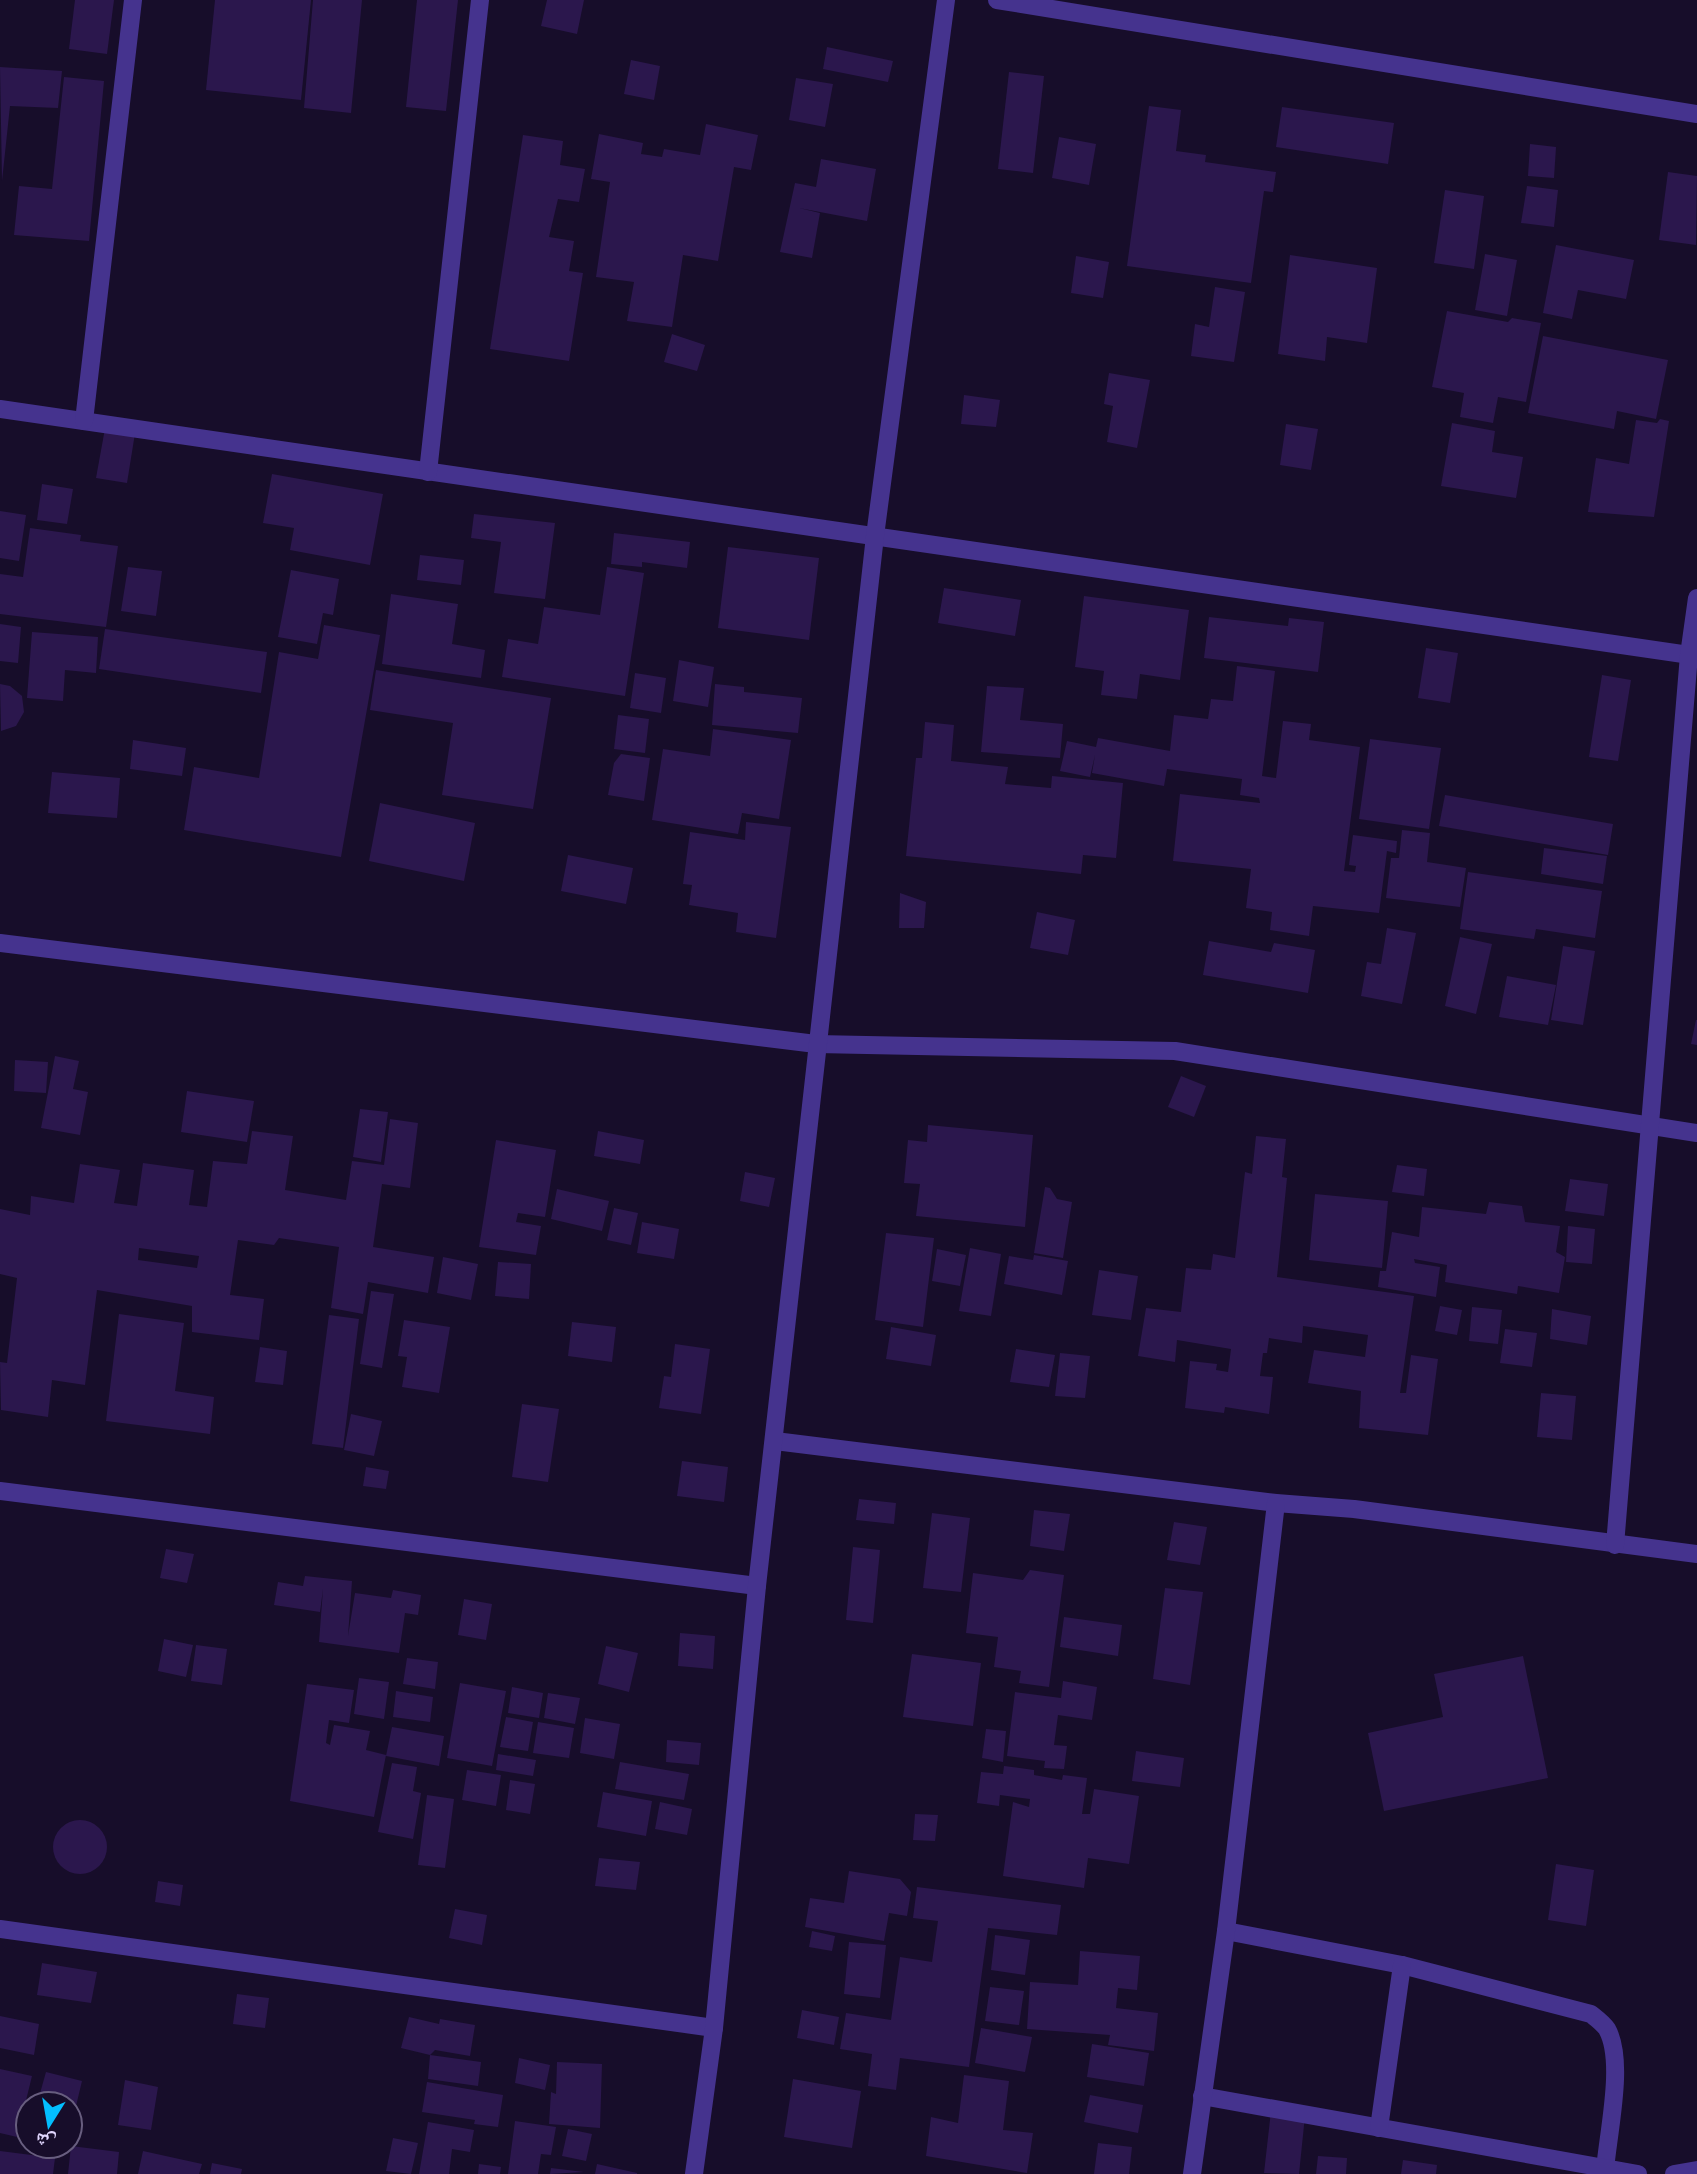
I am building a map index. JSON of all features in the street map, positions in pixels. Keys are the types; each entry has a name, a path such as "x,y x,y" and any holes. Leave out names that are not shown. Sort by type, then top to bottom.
{"street":[{"path":"84,421 133,0"},
{"path":"428,471 480,0"},
{"path":"694,2174 714,2028 757,1586 775,1441 816,1044 875,536 946,0"},
{"path":"997,0 1697,114"},
{"path":"0,410 1693,655"},
{"path":"1615,1545 1697,598"},
{"path":"0,943 816,1044 1175,1051 1697,1133"},
{"path":"775,1441 1276,1503 1354,1509 1697,1554"},
{"path":"0,1491 757,1586"},
{"path":"1192,2174 1226,1931 1276,1503"},
{"path":"0,1929 714,2028"},
{"path":"1226,1931 1402,1965 1591,2014 1606,2026 1613,2044 1614,2082 1605,2169"},
{"path":"1380,2128 1402,1965"},
{"path":"1202,2096 1638,2174"}],"building":[{"path":"75,0 114,0 107,54 69,49"},
{"path":"215,0 311,0 301,100 206,90"},
{"path":"313,0 362,0 351,113 304,108"},
{"path":"417,0 458,0 446,111 406,107"},
{"path":"547,0 584,0 577,34 541,26"},
{"path":"827,47 893,61 888,82 823,69"},
{"path":"631,60 660,66 654,100 624,94"},
{"path":"0,67 62,71 58,108 10,106 2,181"},
{"path":"1009,72 1044,76 1033,173 998,169"},
{"path":"64,77 104,81 89,241 14,235 19,186 52,189"},
{"path":"796,78 833,84 825,127 789,120"},
{"path":"1149,106 1181,110 1176,151 1206,155 1205,162 1276,172 1273,192 1264,191 1251,283 1127,266"},
{"path":"1282,107 1394,123 1388,164 1276,147"},
{"path":"706,124 758,135 751,170 734,167 718,261 683,255 672,327 627,321 634,282 596,277 610,182 591,179 599,134 643,143 641,154 662,157 664,149 700,155"},
{"path":"523,135 563,141 560,165 585,169 579,202 558,199 549,237 574,241 569,271 583,273 569,361 490,349"},
{"path":"1059,137 1096,144 1089,185 1052,178"},
{"path":"1530,144 1556,147 1554,178 1528,176"},
{"path":"821,159 876,169 867,221 799,208 820,213 812,258 780,252 795,183 816,187"},
{"path":"1668,172 1697,176 1696,245 1659,240"},
{"path":"1527,186 1558,190 1554,227 1521,223"},
{"path":"1445,190 1484,196 1474,269 1434,263"},
{"path":"1556,245 1634,260 1626,299 1578,290 1572,319 1543,313"},
{"path":"1485,254 1517,260 1507,316 1475,310"},
{"path":"1290,255 1377,268 1367,343 1327,337 1325,361 1278,354"},
{"path":"1076,256 1109,262 1103,298 1071,293"},
{"path":"1215,287 1245,292 1234,362 1191,356 1195,324 1209,327"},
{"path":"1447,311 1508,322 1512,318 1541,323 1526,402 1498,397 1493,423 1460,417 1464,393 1432,387"},
{"path":"672,334 705,345 697,371 664,362"},
{"path":"1543,336 1668,360 1656,419 1617,411 1614,429 1528,413"},
{"path":"1109,373 1150,380 1137,448 1107,442 1113,406 1104,404"},
{"path":"964,395 1000,400 996,427 961,424"},
{"path":"1660,419 1669,421 1654,517 1588,512 1596,458 1629,464 1636,420 1657,423"},
{"path":"106,423 136,427 127,483 96,478"},
{"path":"1452,423 1495,431 1492,452 1523,457 1516,498 1441,486"},
{"path":"1286,424 1318,429 1311,470 1280,465"},
{"path":"272,474 383,494 370,565 290,550 294,528 263,523"},
{"path":"42,484 73,489 67,524 37,520"},
{"path":"0,511 26,515 19,561 0,558"},
{"path":"474,514 555,523 545,599 494,593 501,542 471,538"},
{"path":"30,528 81,535 80,541 118,546 106,627 0,614 0,574 23,577"},
{"path":"614,533 690,542 687,568 642,562 642,567 611,564"},
{"path":"728,547 819,558 809,640 718,628"},
{"path":"420,555 464,560 461,585 417,580"},
{"path":"128,567 162,571 156,616 121,611"},
{"path":"607,567 644,573 625,696 502,677 508,639 538,644 544,607 600,615"},
{"path":"291,570 339,579 333,615 323,613 317,644 278,637"},
{"path":"944,588 1021,600 1015,636 938,623"},
{"path":"391,594 458,604 452,644 485,650 481,678 382,664"},
{"path":"1084,596 1189,610 1180,680 1140,674 1137,699 1101,695 1104,671 1075,667"},
{"path":"1209,617 1288,626 1289,618 1324,622 1318,672 1204,658"},
{"path":"0,624 21,627 18,663 0,661"},
{"path":"324,625 380,635 341,857 184,830 194,767 259,778 279,652 318,659"},
{"path":"105,629 267,652 261,693 99,669"},
{"path":"32,632 98,637 96,673 65,670 63,701 27,698"},
{"path":"1426,648 1458,653 1450,703 1418,698"},
{"path":"679,660 714,667 708,707 673,701"},
{"path":"1237,666 1275,671 1262,776 1276,778 1283,721 1311,724 1309,740 1360,747 1344,871 1355,872 1356,866 1349,865 1353,835 1397,841 1396,853 1387,851 1379,913 1313,906 1309,936 1270,930 1272,912 1246,908 1251,869 1173,861 1180,794 1260,803 1259,798 1240,795 1242,779 1167,769 1164,786 1092,773 1095,755 1090,777 1060,771 1067,741 1096,747 1098,738 1170,751 1174,715 1208,719 1211,699 1233,701"},
{"path":"376,670 551,698 533,809 442,795 453,723 370,710"},
{"path":"635,673 666,678 661,713 630,708"},
{"path":"1602,675 1631,680 1618,761 1589,757"},
{"path":"0,684 10,686 22,696 24,712 16,726 1,731"},
{"path":"715,684 744,687 744,692 802,698 798,733 712,725"},
{"path":"987,686 1024,688 1020,720 1063,724 1060,758 981,752"},
{"path":"618,715 649,719 645,753 614,749"},
{"path":"925,722 954,725 951,761 1008,767 1005,784 1051,788 1052,776 1123,783 1116,858 1083,855 1081,874 906,856 916,758 922,758"},
{"path":"713,729 791,740 779,819 742,813 738,834 652,820 663,749 710,756"},
{"path":"1370,739 1441,748 1429,829 1359,819"},
{"path":"133,740 186,748 182,776 130,769"},
{"path":"621,754 650,758 644,801 608,795 614,763"},
{"path":"52,772 120,778 117,818 48,813"},
{"path":"1445,795 1613,824 1608,855 1439,826"},
{"path":"380,803 475,823 464,881 369,861"},
{"path":"746,822 791,827 776,938 736,932 738,913 689,905 692,885 683,884 690,832 745,840"},
{"path":"1402,830 1430,833 1427,862 1466,868 1460,907 1386,898 1391,858 1399,858"},
{"path":"1544,848 1607,856 1603,884 1541,874"},
{"path":"568,855 633,868 626,904 561,891"},
{"path":"1468,872 1602,891 1595,938 1536,929 1534,939 1460,929"},
{"path":"900,893 926,902 924,928 899,928"},
{"path":"1037,912 1075,920 1068,955 1030,948"},
{"path":"1387,928 1416,933 1402,1004 1361,996 1367,962 1381,964"},
{"path":"1460,937 1492,944 1476,1014 1445,1006"},
{"path":"1209,941 1271,952 1274,943 1315,950 1308,993 1203,975"},
{"path":"1563,946 1595,951 1583,1025 1551,1020"},
{"path":"1507,976 1556,985 1548,1025 1499,1017"},
{"path":"1697,1020 1697,1045 1691,1044"},
{"path":"55,1056 79,1061 73,1089 88,1092 80,1135 41,1128"},
{"path":"15,1060 48,1062 46,1093 14,1091"},
{"path":"1181,1076 1206,1086 1194,1117 1168,1107"},
{"path":"187,1091 254,1101 247,1142 181,1132"},
{"path":"360,1109 388,1112 381,1162 353,1157"},
{"path":"390,1119 418,1123 410,1188 382,1184 373,1247 434,1257 428,1293 368,1282 363,1314 331,1308 339,1247 279,1238 274,1245 238,1240 230,1295 264,1299 259,1340 192,1332 192,1306 97,1290 85,1385 52,1380 48,1417 1,1410 0,1362 7,1363 17,1278 0,1274 0,1209 30,1215 31,1196 74,1203 80,1164 120,1170 114,1203 137,1206 143,1163 194,1170 189,1205 207,1207 213,1161 247,1164 252,1131 293,1136 285,1190 346,1200 352,1161 384,1165","holes":["139,1248 199,1256 197,1268 138,1260"]},
{"path":"928,1125 1033,1135 1025,1227 916,1216 920,1184 904,1183 908,1140 927,1142"},
{"path":"598,1131 644,1140 640,1164 594,1156"},
{"path":"1256,1136 1286,1139 1282,1177 1287,1178 1277,1277 1414,1296 1400,1393 1406,1393 1411,1355 1438,1359 1428,1435 1359,1428 1361,1391 1308,1383 1314,1350 1365,1357 1368,1335 1303,1326 1302,1343 1269,1338 1267,1353 1263,1353 1260,1376 1273,1377 1269,1414 1225,1407 1224,1413 1185,1408 1190,1361 1217,1364 1216,1370 1228,1372 1231,1349 1177,1340 1175,1362 1138,1356 1146,1308 1181,1312 1186,1268 1211,1270 1213,1254 1235,1258 1245,1172 1252,1174"},
{"path":"496,1140 556,1150 545,1217 518,1213 516,1222 541,1226 536,1255 479,1247"},
{"path":"1397,1165 1427,1169 1424,1196 1392,1192"},
{"path":"745,1172 775,1178 769,1207 740,1201"},
{"path":"1570,1179 1608,1184 1604,1216 1565,1211"},
{"path":"1045,1187 1050,1188 1057,1199 1072,1202 1063,1258 1034,1253"},
{"path":"557,1189 609,1201 602,1231 551,1219"},
{"path":"1315,1194 1388,1201 1382,1268 1309,1260"},
{"path":"1489,1202 1522,1206 1525,1222 1560,1226 1556,1252 1565,1257 1559,1293 1518,1286 1517,1294 1445,1282 1447,1265 1414,1259 1415,1263 1440,1267 1436,1297 1378,1287 1380,1271 1386,1271 1392,1232 1419,1237 1422,1207 1486,1214"},
{"path":"614,1208 638,1213 631,1245 607,1240"},
{"path":"642,1222 679,1229 674,1259 637,1253"},
{"path":"1568,1226 1595,1229 1592,1264 1566,1262"},
{"path":"886,1233 934,1238 923,1327 875,1320"},
{"path":"970,1248 1001,1254 991,1316 959,1311"},
{"path":"937,1249 966,1255 960,1286 932,1281"},
{"path":"1034,1255 1068,1261 1062,1295 1004,1284 1009,1256 1033,1260"},
{"path":"443,1257 478,1264 471,1300 437,1293"},
{"path":"498,1262 531,1264 529,1299 495,1296"},
{"path":"1099,1270 1138,1276 1131,1320 1092,1315"},
{"path":"371,1291 394,1294 382,1368 360,1364"},
{"path":"1440,1306 1462,1310 1457,1335 1435,1331"},
{"path":"1472,1307 1502,1310 1498,1344 1469,1341"},
{"path":"1552,1309 1591,1316 1587,1345 1550,1339"},
{"path":"119,1314 184,1323 175,1391 214,1397 210,1434 106,1421"},
{"path":"329,1315 359,1319 343,1448 312,1444"},
{"path":"404,1320 450,1327 439,1393 402,1387 407,1357 398,1356"},
{"path":"572,1322 616,1327 612,1362 568,1356"},
{"path":"891,1327 936,1335 931,1366 886,1359"},
{"path":"1505,1329 1537,1333 1532,1367 1500,1363"},
{"path":"675,1344 710,1349 701,1414 659,1408 664,1376 671,1377"},
{"path":"260,1347 287,1351 283,1385 255,1382"},
{"path":"1016,1349 1055,1355 1049,1387 1010,1382"},
{"path":"1060,1353 1090,1356 1085,1398 1055,1396"},
{"path":"1541,1393 1576,1396 1572,1440 1537,1437"},
{"path":"522,1404 559,1409 548,1482 512,1477"},
{"path":"351,1414 382,1421 374,1456 344,1450"},
{"path":"682,1461 728,1467 724,1502 677,1496"},
{"path":"366,1467 389,1471 386,1489 363,1486"},
{"path":"859,1499 896,1503 894,1524 856,1520"},
{"path":"1034,1510 1070,1514 1064,1551 1030,1546"},
{"path":"932,1513 970,1518 961,1592 923,1588"},
{"path":"1174,1522 1207,1527 1200,1565 1167,1560"},
{"path":"853,1547 880,1550 873,1623 846,1620"},
{"path":"166,1549 194,1554 187,1583 160,1578"},
{"path":"1030,1570 1064,1575 1049,1687 1019,1683 1021,1671 994,1667 998,1637 966,1633 973,1573 1023,1580"},
{"path":"305,1576 352,1581 348,1636 355,1593 391,1598 393,1590 421,1595 418,1615 405,1613 399,1653 319,1642 323,1589 320,1612 274,1605 278,1582 303,1586"},
{"path":"1165,1588 1203,1592 1190,1685 1153,1679"},
{"path":"464,1599 492,1604 486,1640 458,1635"},
{"path":"1064,1617 1122,1625 1118,1656 1060,1647"},
{"path":"680,1633 715,1636 713,1669 678,1666"},
{"path":"164,1639 193,1645 186,1677 158,1671"},
{"path":"196,1645 227,1649 222,1685 191,1681"},
{"path":"606,1646 638,1653 629,1692 598,1684"},
{"path":"912,1654 981,1663 973,1726 903,1717"},
{"path":"1523,1656 1548,1778 1384,1811 1368,1733 1443,1717 1434,1674"},
{"path":"407,1658 438,1662 435,1689 403,1684"},
{"path":"359,1678 389,1682 384,1719 354,1714"},
{"path":"1063,1681 1097,1687 1092,1720 1058,1715 1054,1745 1067,1746 1064,1769 1044,1768 1045,1761 1007,1756 1015,1692 1061,1698"},
{"path":"460,1683 506,1691 492,1766 447,1758"},
{"path":"307,1684 354,1690 349,1723 329,1720 326,1743 330,1745 334,1725 370,1731 366,1750 386,1755 374,1817 290,1801"},
{"path":"512,1687 543,1693 539,1718 508,1713"},
{"path":"396,1691 433,1697 430,1722 393,1717"},
{"path":"548,1693 580,1698 575,1724 544,1718"},
{"path":"506,1717 533,1722 528,1751 500,1747"},
{"path":"585,1718 620,1724 614,1759 580,1753"},
{"path":"538,1722 574,1728 569,1758 533,1753"},
{"path":"392,1727 444,1736 439,1766 386,1756"},
{"path":"986,1729 1006,1731 1003,1762 982,1758"},
{"path":"667,1740 701,1743 699,1765 666,1762"},
{"path":"1136,1751 1184,1758 1180,1787 1132,1781"},
{"path":"498,1754 536,1760 533,1776 496,1770"},
{"path":"620,1762 689,1774 684,1800 615,1789"},
{"path":"392,1763 417,1767 413,1791 421,1793 413,1839 378,1832"},
{"path":"1004,1766 1034,1770 1034,1775 1062,1780 1063,1775 1087,1778 1082,1814 1090,1814 1094,1789 1139,1796 1129,1864 1088,1858 1084,1888 1003,1876 1013,1802 1029,1807 1030,1799 1000,1795 999,1806 977,1803 981,1772 1003,1774"},
{"path":"467,1770 501,1775 496,1806 462,1800"},
{"path":"510,1780 535,1784 530,1814 506,1810"},
{"path":"603,1792 652,1801 646,1836 597,1827"},
{"path":"427,1795 454,1799 445,1868 418,1865"},
{"path":"660,1802 692,1809 687,1835 655,1829"},
{"path":"915,1814 938,1815 935,1841 913,1840"},
{"path":"80,1820 99,1828 107,1847 99,1866 80,1874 61,1866 53,1847 61,1828"},
{"path":"599,1858 640,1862 636,1890 595,1886"},
{"path":"1556,1864 1594,1870 1586,1926 1548,1920"},
{"path":"849,1871 900,1879 911,1892 907,1916 889,1913 884,1941 805,1927 810,1898 844,1903"},
{"path":"158,1881 183,1885 180,1906 155,1902"},
{"path":"917,1887 1061,1905 1057,1935 988,1928 969,2067 900,2058 896,2090 868,2086 872,2054 840,2049 846,2013 891,2020 900,1957 932,1962 938,1921 913,1918"},
{"path":"455,1909 487,1915 482,1945 449,1938"},
{"path":"812,1931 835,1936 832,1951 809,1947"},
{"path":"995,1935 1030,1940 1025,1975 991,1970"},
{"path":"849,1942 886,1945 880,1998 844,1994"},
{"path":"1080,1951 1140,1956 1137,1990 1118,1988 1116,2008 1158,2013 1154,2051 1108,2045 1110,2035 1027,2029 1030,1982 1078,1985"},
{"path":"42,1963 97,1972 91,2003 37,1995"},
{"path":"990,1987 1024,1991 1019,2025 985,2021"},
{"path":"237,1994 269,1998 265,2028 233,2024"},
{"path":"802,2010 839,2017 834,2045 797,2038"},
{"path":"0,2016 39,2024 34,2055 0,2048"},
{"path":"409,2017 439,2024 440,2019 475,2025 470,2056 435,2050 430,2055 401,2048"},
{"path":"981,2028 1032,2037 1025,2072 975,2063"},
{"path":"1092,2044 1149,2053 1144,2086 1087,2077"},
{"path":"430,2055 481,2062 478,2086 428,2079"},
{"path":"519,2058 550,2065 545,2090 515,2083"},
{"path":"557,2062 602,2064 600,2128 549,2124 551,2092 556,2094"},
{"path":"0,2069 32,2076 29,2090 14,2090 14,2136 0,2133"},
{"path":"46,2072 82,2081 80,2090 41,2090"},
{"path":"964,2075 1009,2081 1003,2130 1033,2133 1027,2173 926,2156 931,2117 958,2123"},
{"path":"793,2079 861,2091 852,2148 784,2137"},
{"path":"125,2080 158,2087 151,2130 118,2125"},
{"path":"427,2082 503,2095 498,2127 474,2124 475,2120 422,2112"},
{"path":"1090,2095 1143,2105 1138,2133 1084,2122"},
{"path":"1272,2102 1306,2106 1299,2174 1264,2173"},
{"path":"515,2121 556,2127 551,2155 541,2154 538,2174 508,2174"},
{"path":"428,2122 474,2130 470,2152 452,2149 449,2174 419,2174"},
{"path":"568,2129 592,2134 586,2161 562,2156"},
{"path":"393,2138 418,2143 411,2174 386,2171"},
{"path":"1098,2143 1132,2147 1129,2174 1094,2174"},
{"path":"84,2148 119,2152 117,2174 68,2174 70,2160 84,2160"},
{"path":"0,2151 14,2153 14,2160 55,2160 53,2174 0,2174"},
{"path":"143,2151 202,2164 199,2174 138,2174"},
{"path":"1318,2156 1347,2158 1346,2174 1316,2174"},
{"path":"1403,2160 1437,2165 1436,2174 1401,2174"},
{"path":"212,2163 242,2169 241,2174 210,2174"},
{"path":"479,2164 501,2167 500,2174 478,2174"},
{"path":"597,2164 637,2173 637,2174 595,2174"},
{"path":"551,2168 584,2172 550,2174"}]}
